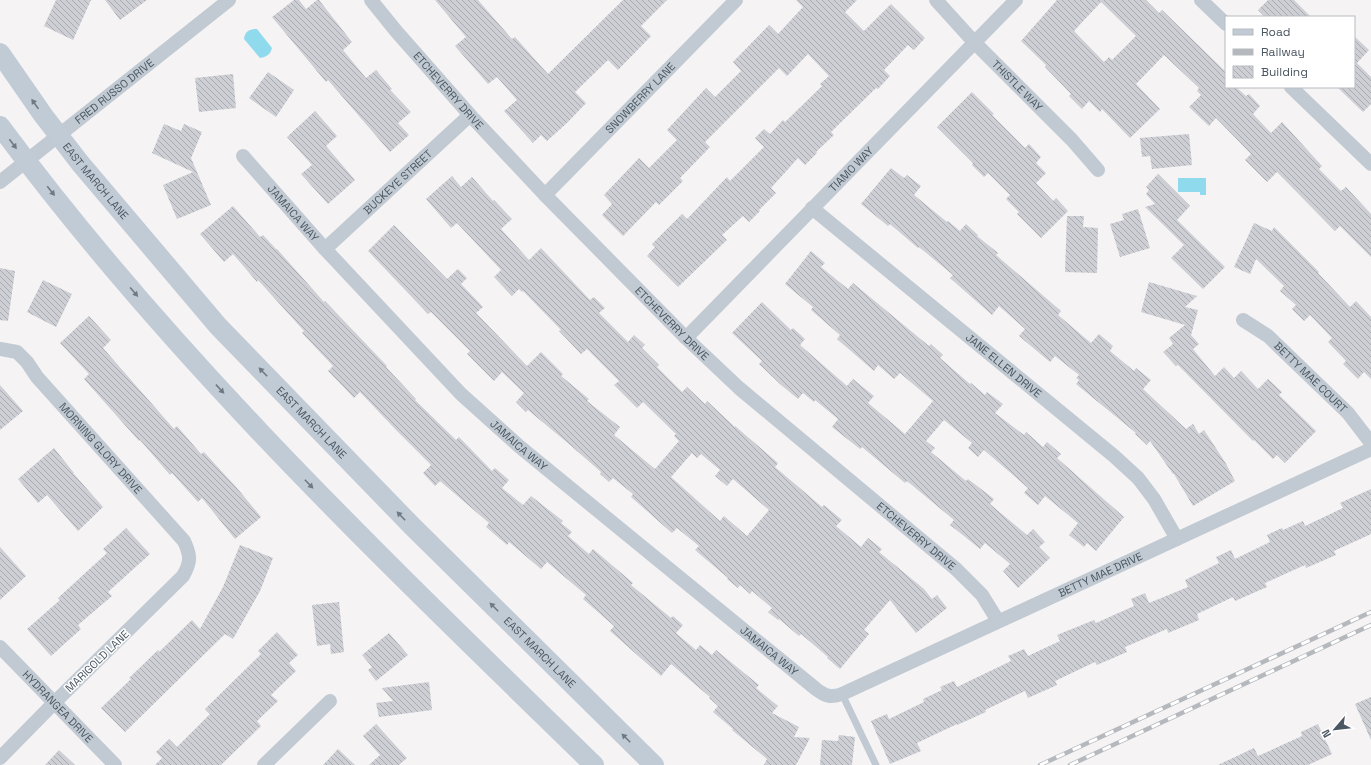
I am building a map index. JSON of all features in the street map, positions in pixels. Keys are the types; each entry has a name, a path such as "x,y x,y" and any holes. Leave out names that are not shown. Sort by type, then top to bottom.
{"main road":[{"name":"EAST MARCH LANE","path":"0,53 58,135 80,163 218,326 412,526 654,765"},
{"path":"0,126 26,161 182,349 275,448 379,555 594,765"}],"street":[{"name":"FRED RUSSO DRIVE","path":"0,182 229,0"},
{"name":"ETCHEVERRY DRIVE","path":"371,0 396,31 470,115 545,196 686,338 739,388 956,568 982,595 998,621"},
{"name":"SNOWBERRY LANE","path":"545,196 736,0"},
{"name":"THISTLE WAY","path":"936,0 974,42 1072,140 1098,170"},
{"name":"TIAMO WAY","path":"686,338 1016,0"},
{"path":"1201,0 1225,23"},
{"path":"1292,88 1371,164"},
{"name":"BUCKEYE STREET","path":"325,249 470,115"},
{"name":"JAMAICA WAY","path":"243,156 325,249 461,394 520,447 810,684 823,694 836,695"},
{"name":"JANE ELLEN DRIVE","path":"812,208 1114,456 1138,478 1154,499 1177,539"},
{"name":"BETTY MAE COURT","path":"1243,320 1274,341 1348,412 1371,442"},
{"name":"MORNING GLORY DRIVE","path":"0,349 17,352 27,362 37,377 184,541 189,551 190,561"},
{"name":"BETTY MAE DRIVE","path":"836,695 1371,449"},
{"name":"MARIGOLD LANE","path":"0,758 183,576 190,561"},
{"name":"HYDRANGEA DRIVE","path":"0,647 115,765"},
{"path":"264,765 330,701"}],"lane":[{"path":"836,695 876,765"}],"water":[{"path":"257,29 272,48 269,54 264,57 260,58 244,39 247,32"},
{"path":"1178,178 1206,178 1206,195 1200,195 1200,192 1178,192"}],"building":[{"path":"56,0 91,0 73,40 44,26"},
{"path":"105,0 147,0 120,20"},
{"path":"294,0 299,0 306,9 319,0 352,42 343,50 366,78 376,70 392,89 390,90 411,112 398,123 409,135 390,152 328,80 326,82 272,17"},
{"path":"435,0 478,0 512,39 515,37 548,74 623,0 667,0 641,26 651,36 618,70 608,60 575,92 586,103 547,141 541,135 533,143 504,111 517,100 497,77 488,84 455,46 466,37"},
{"path":"796,0 857,0 845,12 864,31 891,4 925,38 914,50 908,45 884,70 890,76 878,89 876,88 831,132 834,135 805,165 798,158 771,188 776,193 759,210 760,211 749,222 743,216 722,235 727,240 678,287 647,256 655,247 652,244 682,214 687,219 727,177 730,181 764,147 755,138 764,129 770,134 783,120 785,122 822,86 820,84 829,76 808,54 787,76 779,68 705,142 710,147 680,178 683,181 659,205 656,202 623,236 602,215 612,204 604,195 639,158 649,168 677,140 667,130 706,88 715,97 741,71 733,62 769,25 778,34 803,7"},
{"path":"1057,0 1146,0 1159,13 1162,10 1225,71 1225,88 1237,88 1246,96 1249,94 1260,106 1253,114 1271,133 1282,122 1322,166 1319,169 1341,191 1346,187 1371,214 1371,257 1340,226 1335,231 1277,172 1267,182 1245,160 1251,154 1216,118 1209,126 1189,107 1201,95 1197,91 1199,88 1164,55 1136,84 1160,109 1130,138 1102,109 1100,112 1089,101 1082,109 1069,96 1071,94 1045,67 1046,65 1021,41","holes":["1101,2 1136,36 1112,60 1109,57 1104,62 1074,31"]},
{"path":"1268,0 1294,0 1310,16 1264,16 1258,10"},
{"path":"1355,37 1369,50 1357,63 1371,77 1371,104 1363,112 1338,88 1355,88"},
{"path":"268,72 294,90 276,117 249,98"},
{"path":"233,74 236,108 199,112 195,78"},
{"path":"972,92 994,114 992,115 1025,148 1029,144 1041,157 1036,163 1046,173 1036,183 1053,201 1056,198 1068,211 1041,238 1017,214 1019,212 1006,199 1010,195 988,173 984,177 972,165 973,163 937,127"},
{"path":"315,111 337,136 326,146 355,180 328,204 301,174 312,165 287,137"},
{"path":"164,124 181,131 184,124 202,132 191,158 211,205 177,219 163,185 193,172 152,153"},
{"path":"1189,134 1192,165 1152,169 1150,156 1142,157 1140,138"},
{"path":"891,168 904,178 907,175 921,186 914,195 947,222 948,221 960,231 966,224 978,235 977,236 998,253 996,255 1061,311 1058,315 1091,343 1099,334 1113,346 1110,351 1134,371 1136,368 1151,380 1143,389 1186,429 1193,424 1199,434 1204,430 1225,462 1235,481 1193,506 1174,474 1150,441 1147,445 1135,434 1136,433 1076,384 1079,380 1076,378 1079,375 1055,356 1050,362 1019,336 1025,329 999,306 992,315 950,278 953,275 890,224 888,226 861,204"},
{"path":"1158,174 1190,206 1177,220 1225,267 1203,289 1171,258 1184,245 1145,207 1155,204 1146,194 1149,190 1146,187"},
{"path":"452,176 461,187 472,177 493,201 494,200 512,219 501,229 529,260 541,248 590,300 594,297 605,308 599,313 628,342 634,335 645,345 642,348 659,365 657,367 682,392 687,387 705,404 707,401 778,463 775,467 822,507 824,505 842,520 836,526 861,547 868,538 882,549 879,552 924,589 932,599 937,595 947,608 916,633 890,600 864,630 869,634 840,669 801,634 799,636 768,612 772,608 752,591 750,594 740,585 738,588 727,579 728,578 695,550 699,546 677,528 672,533 631,497 633,494 613,478 609,482 600,474 601,472 569,444 528,410 526,412 516,402 524,393 502,372 494,381 467,354 470,351 431,312 428,314 368,251 394,225 447,279 458,269 467,278 461,284 483,307 476,313 527,366 541,352 563,374 561,376 589,399 587,401 620,427 614,435 655,469 679,441 674,436 676,434 643,402 637,408 614,385 619,381 587,349 581,354 559,331 561,330 523,291 522,292 519,289 512,296 494,277 501,270 457,223 451,228 426,199","holes":["692,453 697,458 701,454 720,470 715,476 727,486 733,479 769,510 747,536 724,516 720,521 671,477"]},
{"path":"233,206 260,237 263,235 277,249 324,302 325,301 387,366 386,367 416,399 415,400 456,440 459,437 492,471 495,468 509,480 502,488 523,505 531,496 563,521 561,523 572,532 568,536 589,554 593,549 633,583 631,585 671,618 673,616 683,625 676,633 696,650 700,645 712,655 716,650 759,685 756,688 778,706 772,713 799,727 794,737 810,738 796,765 764,765 767,759 713,712 718,706 709,698 710,697 671,664 661,676 610,631 614,626 583,599 586,595 547,562 541,569 509,542 507,545 486,527 489,523 440,481 435,486 423,473 431,465 360,392 354,398 328,371 333,366 302,333 304,331 258,280 257,282 233,254 224,262 200,234"},
{"path":"1138,209 1150,248 1120,257 1110,224 1124,220 1122,214"},
{"path":"1067,216 1084,216 1083,227 1098,228 1097,273 1065,272"},
{"path":"1254,223 1272,231 1274,227 1319,272 1318,273 1350,307 1356,301 1371,317 1371,379 1364,372 1358,379 1343,364 1346,361 1328,342 1332,338 1310,315 1304,321 1292,309 1296,305 1280,291 1284,286 1256,259 1250,274 1234,267"},
{"path":"811,251 825,263 821,267 848,289 853,283 929,346 931,344 943,355 940,358 970,384 971,383 985,395 987,392 1003,404 995,413 1024,435 1026,432 1043,447 1047,442 1061,454 1057,458 1124,517 1096,551 1087,543 1084,547 1069,535 1078,523 1045,496 1038,505 1024,493 1028,488 984,450 978,457 968,448 972,443 944,420 926,441 935,448 931,452 966,481 968,479 994,499 990,504 1027,535 1033,529 1045,542 1039,547 1050,558 1018,588 1003,571 1010,564 985,543 980,549 950,525 954,520 907,481 905,483 862,447 860,449 832,427 838,419 815,400 814,402 803,393 798,399 759,364 762,361 732,333 762,302 791,330 793,328 805,339 800,345 847,386 853,379 874,396 868,403 905,434 933,401 900,373 894,379 878,365 874,371 837,339 840,335 811,310 813,307 785,284"},
{"path":"0,268 15,271 8,321 0,320"},
{"path":"43,280 72,294 56,327 27,312"},
{"path":"1149,282 1197,296 1185,307 1198,310 1191,335 1199,344 1193,349 1215,376 1224,367 1234,378 1241,371 1258,389 1268,379 1282,392 1279,395 1316,431 1285,463 1277,455 1273,459 1254,440 1253,441 1178,365 1176,366 1163,352 1173,344 1169,338 1185,325 1141,312"},
{"path":"89,316 111,340 103,348 174,429 177,426 201,454 204,452 261,517 235,539 202,498 198,502 172,473 170,475 140,440 139,441 84,379 89,374 60,343"},
{"path":"0,385 23,411 0,430"},
{"path":"54,448 73,473 103,507 78,531 47,495 38,503 18,479"},
{"path":"1371,489 1371,534 1334,551 1336,555 1306,568 1305,565 1265,583 1267,587 1235,601 1233,597 1197,614 1199,620 1168,633 1167,629 1125,647 1127,652 1097,665 1095,662 1055,681 1057,685 1028,698 1025,691 985,710 986,712 917,743 921,751 890,764 871,721 887,714 889,719 924,702 923,699 942,690 940,687 954,681 957,687 1011,661 1008,656 1024,649 1028,656 1060,641 1057,635 1094,620 1096,623 1134,606 1131,599 1145,593 1149,603 1188,587 1185,580 1219,563 1216,557 1231,550 1235,559 1270,542 1267,535 1303,521 1305,526 1343,508 1340,503"},
{"path":"126,528 150,554 108,592 112,596 78,625 81,629 51,656 27,629 60,600 58,598 107,553 103,549"},
{"path":"240,545 273,558 260,591 233,639 225,634 125,732 101,708 131,679 129,678 192,620 200,629 223,587"},
{"path":"0,547 26,576 0,600"},
{"path":"339,602 344,652 331,654 330,644 317,646 312,605"},
{"path":"277,632 298,655 289,663 296,671 271,695 278,701 257,721 261,726 221,765 155,765 162,758 156,752 169,739 177,747 210,714 205,709 261,654 258,651"},
{"path":"389,633 408,655 376,681 368,670 372,667 362,655"},
{"path":"429,682 432,710 379,717 376,703 393,701 382,688"},
{"path":"1371,697 1371,740 1355,704"},
{"path":"376,724 407,758 399,765 369,765 380,755 363,736"},
{"path":"1318,724 1332,754 1308,765 1218,765 1254,748 1258,756 1302,736 1301,732"},
{"path":"839,735 855,737 852,765 820,765 822,740 838,741"},
{"path":"338,749 355,765 323,765"},
{"path":"59,750 75,765 45,765"}],"railway":[{"path":"1040,765 1371,612"},
{"path":"1070,765 1371,625"}]}
